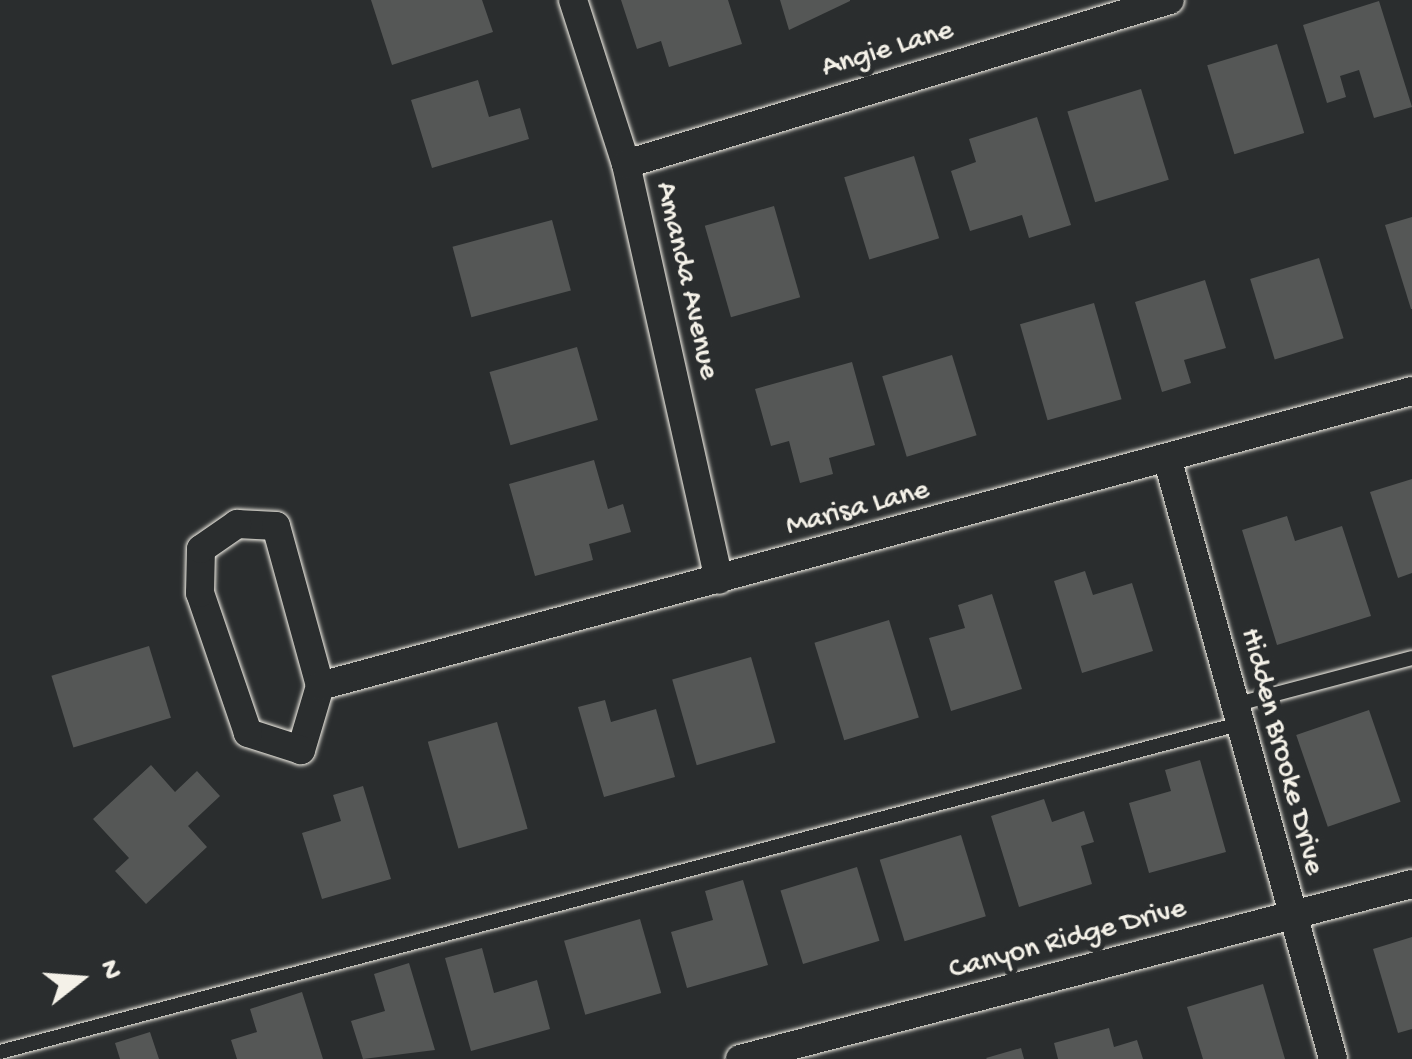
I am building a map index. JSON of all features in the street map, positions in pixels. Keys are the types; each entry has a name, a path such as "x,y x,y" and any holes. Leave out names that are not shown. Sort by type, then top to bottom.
{"street":[{"name":"Amanda Avenue","path":"573,0 626,164 719,580"},
{"name":"Angie Lane","path":"626,164 1170,0"},
{"name":"Marisa Lane","path":"320,686 1168,461 1412,391"},
{"name":"Hidden Brooke Drive","path":"1168,461 1290,917 1333,1059"},
{"path":"237,524 276,526 320,686 301,750 248,732 200,593 201,549 237,524"},
{"name":"Canyon Ridge Drive","path":"740,1059 1412,884"}],"lane":[{"path":"0,1052 1236,715 1412,658"}],"building":[{"path":"371,0 482,0 493,32 392,65"},
{"path":"621,0 728,0 742,44 669,67 661,41 637,49"},
{"path":"780,0 850,0 850,1 789,30"},
{"path":"1379,1 1412,107 1374,118 1359,70 1340,76 1346,97 1327,103 1303,25"},
{"path":"1277,44 1304,133 1234,154 1207,65"},
{"path":"478,80 489,117 520,108 529,139 432,168 411,100"},
{"path":"1141,89 1169,180 1095,202 1067,112"},
{"path":"1037,117 1071,225 1029,238 1022,215 970,231 951,171 976,162 969,139"},
{"path":"914,156 939,238 869,260 844,177"},
{"path":"774,206 800,297 731,317 705,226"},
{"path":"1412,217 1412,309 1411,309 1385,225"},
{"path":"552,220 571,291 471,317 453,247"},
{"path":"1319,258 1344,338 1275,359 1250,279"},
{"path":"1205,280 1226,348 1184,360 1191,383 1162,392 1135,302"},
{"path":"1094,303 1122,399 1048,420 1020,324"},
{"path":"577,347 598,420 510,445 490,372"},
{"path":"952,355 977,435 907,457 882,376"},
{"path":"852,362 875,445 829,458 833,474 800,483 789,441 771,446 755,389"},
{"path":"594,460 608,509 623,504 631,532 589,544 593,560 535,576 509,484"},
{"path":"1412,479 1412,573 1398,578 1370,492"},
{"path":"1287,516 1295,541 1342,526 1371,616 1277,645 1242,530"},
{"path":"1085,571 1093,595 1132,583 1153,651 1082,673 1054,581"},
{"path":"992,594 1022,689 951,711 929,638 965,628 958,605"},
{"path":"889,620 919,718 844,740 814,643"},
{"path":"149,646 171,718 73,748 51,676"},
{"path":"751,657 776,743 697,765 672,680"},
{"path":"605,700 611,722 656,709 675,777 604,797 578,707"},
{"path":"1369,710 1401,802 1328,827 1296,735"},
{"path":"497,722 528,829 458,849 428,742"},
{"path":"1200,760 1226,852 1149,873 1129,803 1171,791 1165,770"},
{"path":"151,765 175,792 197,771 220,796 188,826 207,847 146,904 115,871 129,858 93,819"},
{"path":"363,786 391,879 322,899 302,833 341,821 333,795"},
{"path":"1044,799 1052,822 1084,811 1094,842 1081,846 1092,884 1019,907 991,816"},
{"path":"961,835 986,916 905,941 880,860"},
{"path":"857,867 880,941 803,964 780,890"},
{"path":"743,880 768,965 687,988 671,932 713,920 705,891"},
{"path":"640,919 661,993 585,1015 564,941"},
{"path":"1412,937 1412,1029 1398,1033 1373,949"},
{"path":"482,948 494,993 537,980 550,1029 471,1051 445,958"},
{"path":"409,963 435,1050 363,1059 351,1021 385,1011 374,974"},
{"path":"1263,984 1285,1059 1203,1059 1187,1007"},
{"path":"302,992 323,1059 237,1059 231,1040 257,1032 250,1009"},
{"path":"1109,1028 1114,1047 1137,1040 1143,1059 1058,1059 1054,1043"},
{"path":"150,1032 159,1059 120,1059 115,1043"},
{"path":"1021,1048 1024,1059 986,1058"}]}
